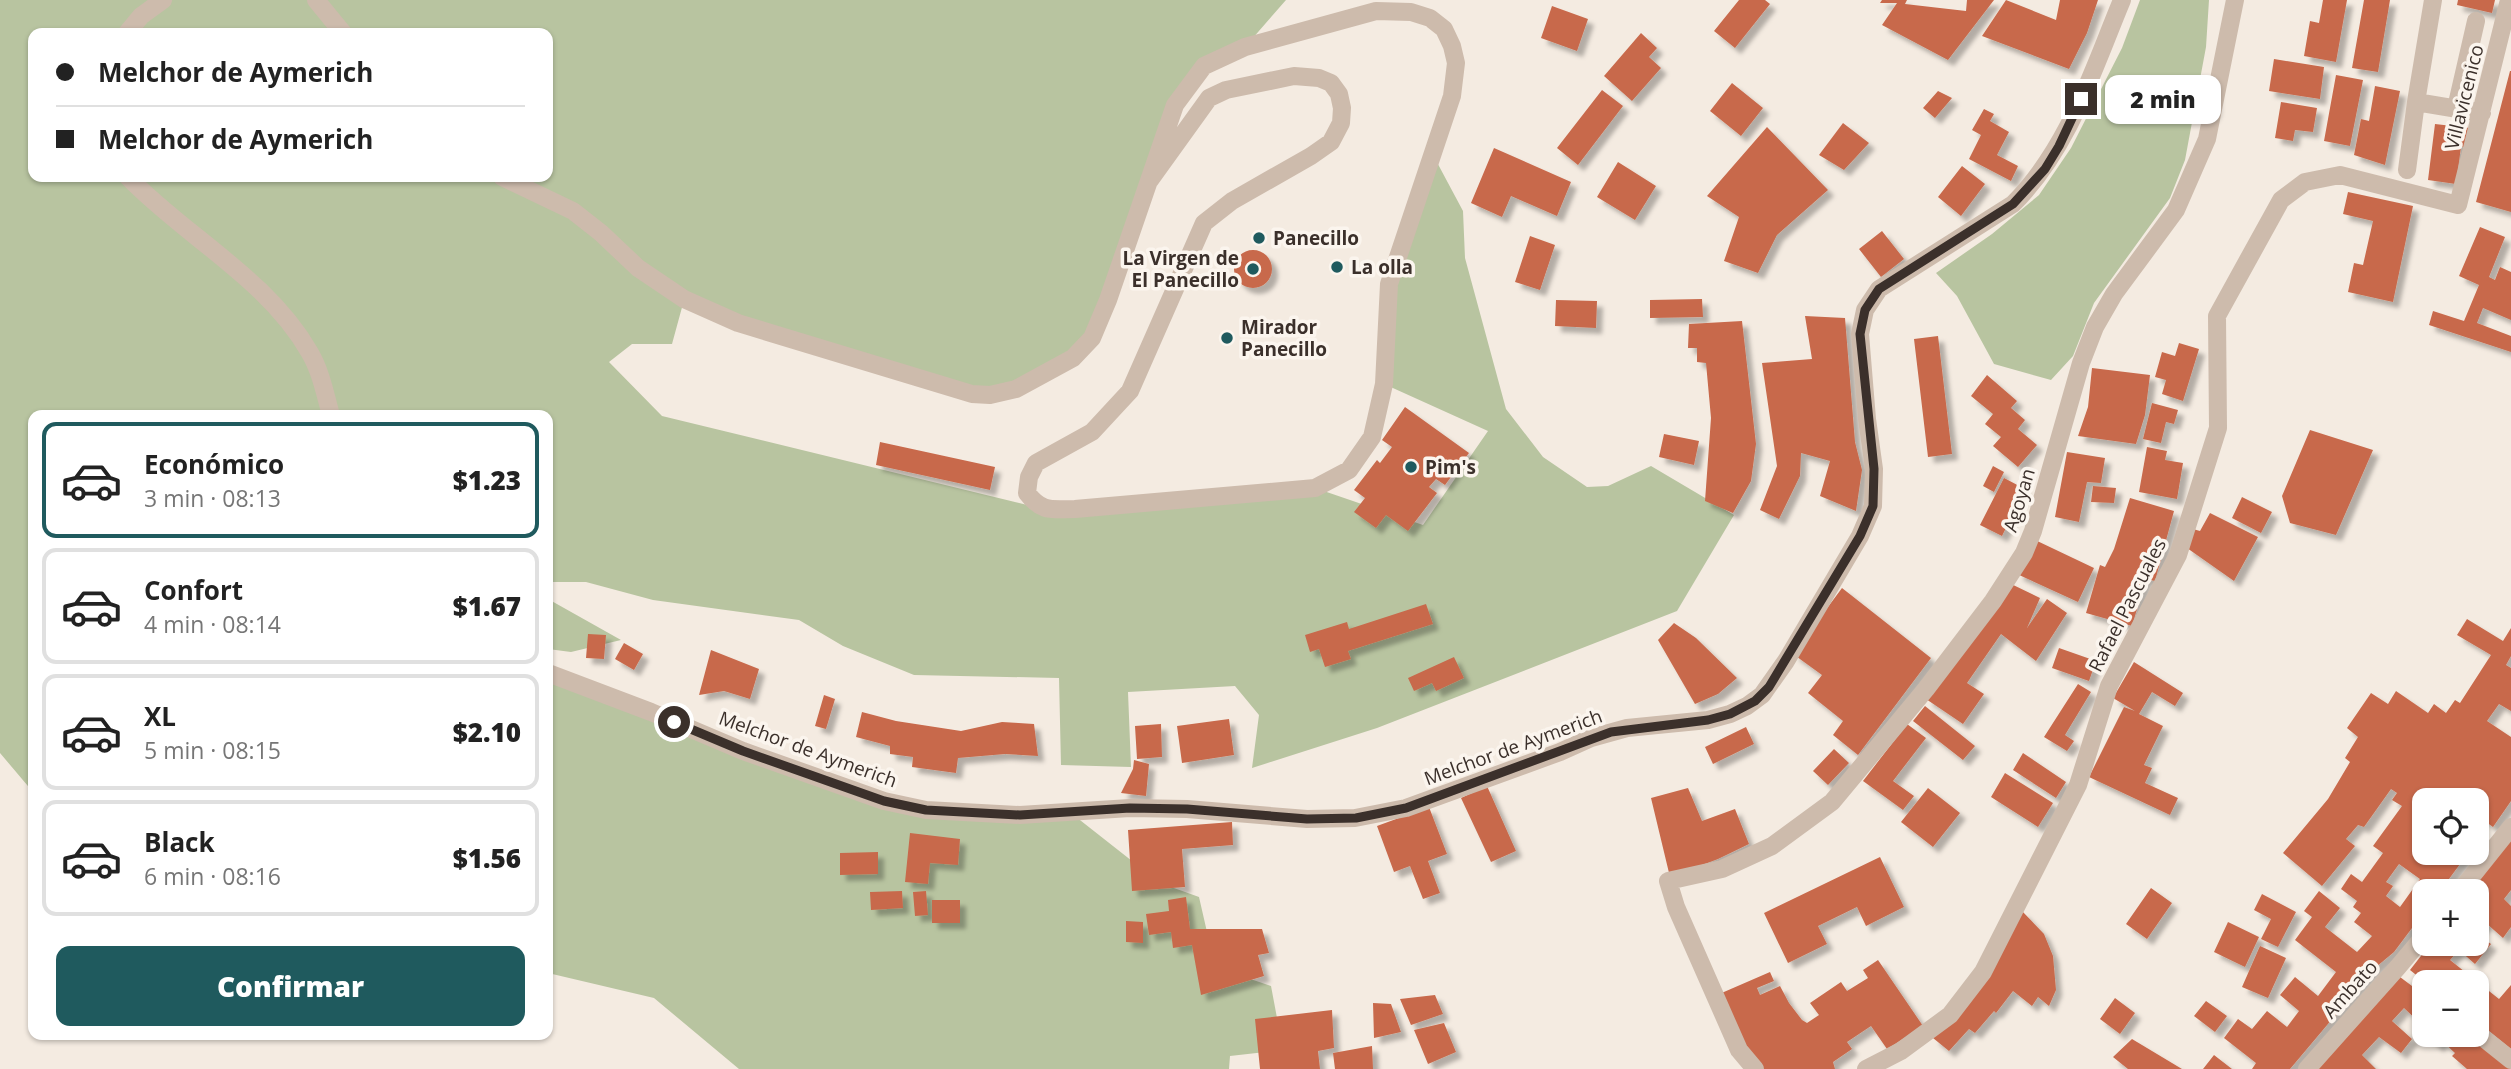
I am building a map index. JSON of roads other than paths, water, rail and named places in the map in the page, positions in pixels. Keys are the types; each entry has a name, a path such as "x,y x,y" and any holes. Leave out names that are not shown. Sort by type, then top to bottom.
{"street":[{"path":"132,28 141,16 163,0"},
{"path":"316,0 339,28"},
{"name":"Melchor de Aymerich","path":"553,675 743,751 884,801 926,810 1020,815 1164,808 1307,819 1356,818 1406,808 1611,732 1708,720 1730,714 1755,701 1769,687 1860,536 1873,506 1874,469 1860,334 1865,310 1879,289 2013,204 2030,187 2052,158 2071,123 2122,0"},
{"name":"Agoyan","path":"1755,1069 1739,1050 1676,907 1668,881 1722,869 1772,846 1832,802 1926,689 1993,601 2024,552 2033,531 2081,362 2095,327 2114,295 2176,210 2207,139 2235,0"},
{"name":"Villavicenico","path":"2458,205 2509,0"},
{"path":"2407,170 2434,1"},
{"path":"512,182 573,211 638,268 684,299 738,323 972,394 990,394 1016,389 1050,372 1073,358 1092,338 1108,300 1175,104 1204,66 1245,47 1376,11 1411,12 1430,19 1444,29 1456,63 1452,96 1389,284 1384,384 1372,437 1349,470 1315,488 1074,509 1044,509 1034,503 1027,493 1028,477 1036,463 1092,432 1130,391 1204,223 1232,201 1331,142 1341,123 1339,94 1331,83 1320,78 1294,76 1226,90 1209,98 1150,180"},
{"path":"2456,108 2476,21"},
{"path":"2416,102 2482,113"},
{"name":"Rafael Pascuales","path":"1866,1069 1901,1051 1950,1015 1983,972 2078,785 2109,686 2178,555 2218,428 2217,316 2281,200 2305,181 2340,175 2458,205"},
{"path":"134,182 282,311 315,362 329,410"},
{"path":"2470,879 2511,827"},
{"name":"Ambato","path":"2306,1069 2412,950"},
{"path":"2489,1042 2511,1060"}],"place":[{"name":"Panecillo","path":"1259,238"},
{"name":"La olla","path":"1337,267"},
{"name":"La Virgen de El Panecillo","path":"1253,269"},
{"name":"Mirador Panecillo","path":"1227,338"},
{"name":"Pim's","path":"1411,467"}]}
